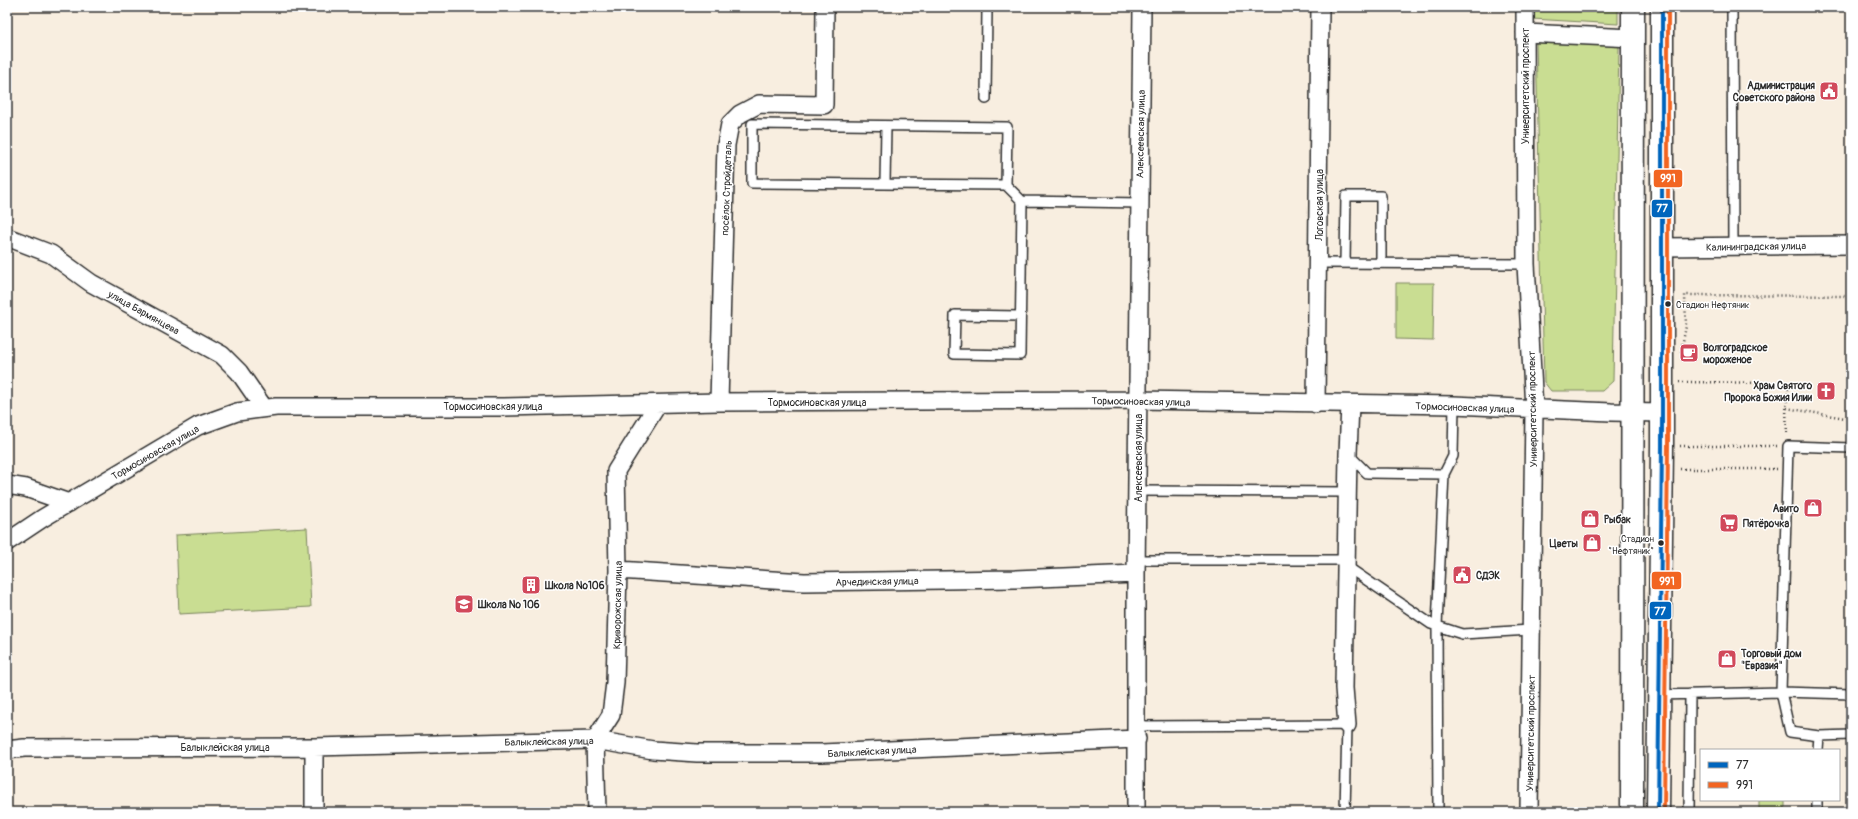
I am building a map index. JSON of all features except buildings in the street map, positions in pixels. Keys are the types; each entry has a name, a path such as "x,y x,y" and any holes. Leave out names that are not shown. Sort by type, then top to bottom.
{"highway":[{"path":"1632,812 1633,7"},
{"path":"1658,812 1662,413 1662,7"}],"street":[{"path":"824,115 825,7"},
{"name":"Алексеевская улица","path":"1136,812 1136,567 1142,7"},
{"name":"Логовская улица","path":"1316,404 1320,7"},
{"name":"Университетский проспект","path":"1525,7 1526,264 1534,409 1529,812"},
{"path":"1526,33 1633,38"},
{"name":"посёлок Стройдеталь","path":"719,402 726,145 730,124 740,114 759,104 824,115"},
{"name":"улица Бармянцева","path":"7,237 51,254 91,282 222,355 239,372 264,408"},
{"name":"Калининградская улица","path":"1662,247 1851,245"},
{"name":"Тормосиновская улица","path":"7,542 68,503 198,426 237,412 276,407 504,407 719,402 1138,400 1454,405 1662,413"},
{"name":"Криворожская улица","path":"595,740 611,715 615,683 618,570 616,471 658,404"},
{"path":"1347,725 1344,688 1350,404"},
{"path":"7,485 26,488 68,503"},
{"name":"Арчединская улица","path":"618,570 804,582 1015,579 1136,567"},
{"name":"Балыклейская улица","path":"7,750 24,748 314,747 595,740 653,750 697,753 822,753 1137,732"},
{"path":"595,740 597,812"},
{"path":"314,747 314,812"}],"lane":[{"path":"986,99 987,7"},
{"path":"1732,7 1733,246"},
{"path":"1006,185 1007,127 886,126 824,115 752,124 752,183 1006,185 1022,201 1140,203"},
{"path":"885,184 886,126"},
{"path":"1345,263 1346,196 1381,196 1381,263"},
{"path":"1020,316 955,315 954,354 1020,354 1022,201"},
{"path":"1318,263 1526,264"},
{"path":"1438,812 1437,626 1444,474 1453,456 1454,405"},
{"path":"1851,448 1788,446 1781,692 1790,732 1819,736 1851,735"},
{"path":"1348,454 1367,473 1444,474"},
{"path":"1138,491 1347,492"},
{"path":"1136,567 1346,563 1431,624 1462,634 1531,630"},
{"path":"1659,695 1781,692 1851,694"},
{"path":"1689,812 1690,694"},
{"path":"1137,732 1347,725 1345,812"},
{"path":"1818,749 1819,736"},
{"path":"1817,801 1817,812"}],"path":[{"path":"1681,353 1686,326 1685,295 1851,296"},
{"path":"1677,446 1788,446 1786,408 1789,383 1679,382 1680,374"},
{"path":"1786,408 1851,418"},
{"path":"1682,469 1787,469"}],"green space":[{"path":"1533,7 1618,7 1618,24 1532,19"},
{"path":"1536,41 1619,45 1613,381 1602,391 1551,391 1544,382"},
{"path":"1396,283 1434,283 1433,340 1396,339"},
{"path":"307,528 311,607 179,614 176,535"},
{"path":"1759,801 1785,801 1785,812 1759,812"}],"transit line":[{"name":"77","path":"1658,812 1662,446 1662,7"},
{"name":"991","path":"1664,812 1668,446 1668,7"}],"place":[{"name":"Администрация Советского района","path":"1829,91"},
{"name":"Стадион Нефтяник","path":"1668,304"},
{"name":"Волгоградское мороженое","path":"1689,353"},
{"name":"Храм Святого Пророка Божия Илии","path":"1826,391"},
{"name":"Авито","path":"1813,508"},
{"name":"Рыбак","path":"1590,519"},
{"name":"Пятёрочка","path":"1729,523"},
{"name":"Цветы","path":"1592,543"},
{"name":"Стадион \"Нефтяник\"","path":"1661,543"},
{"name":"СДЭК","path":"1462,575"},
{"name":"Школа №106","path":"531,585"},
{"name":"Школа № 106","path":"464,604"},
{"name":"Торговый дом \"Евразия\"","path":"1727,659"}]}
